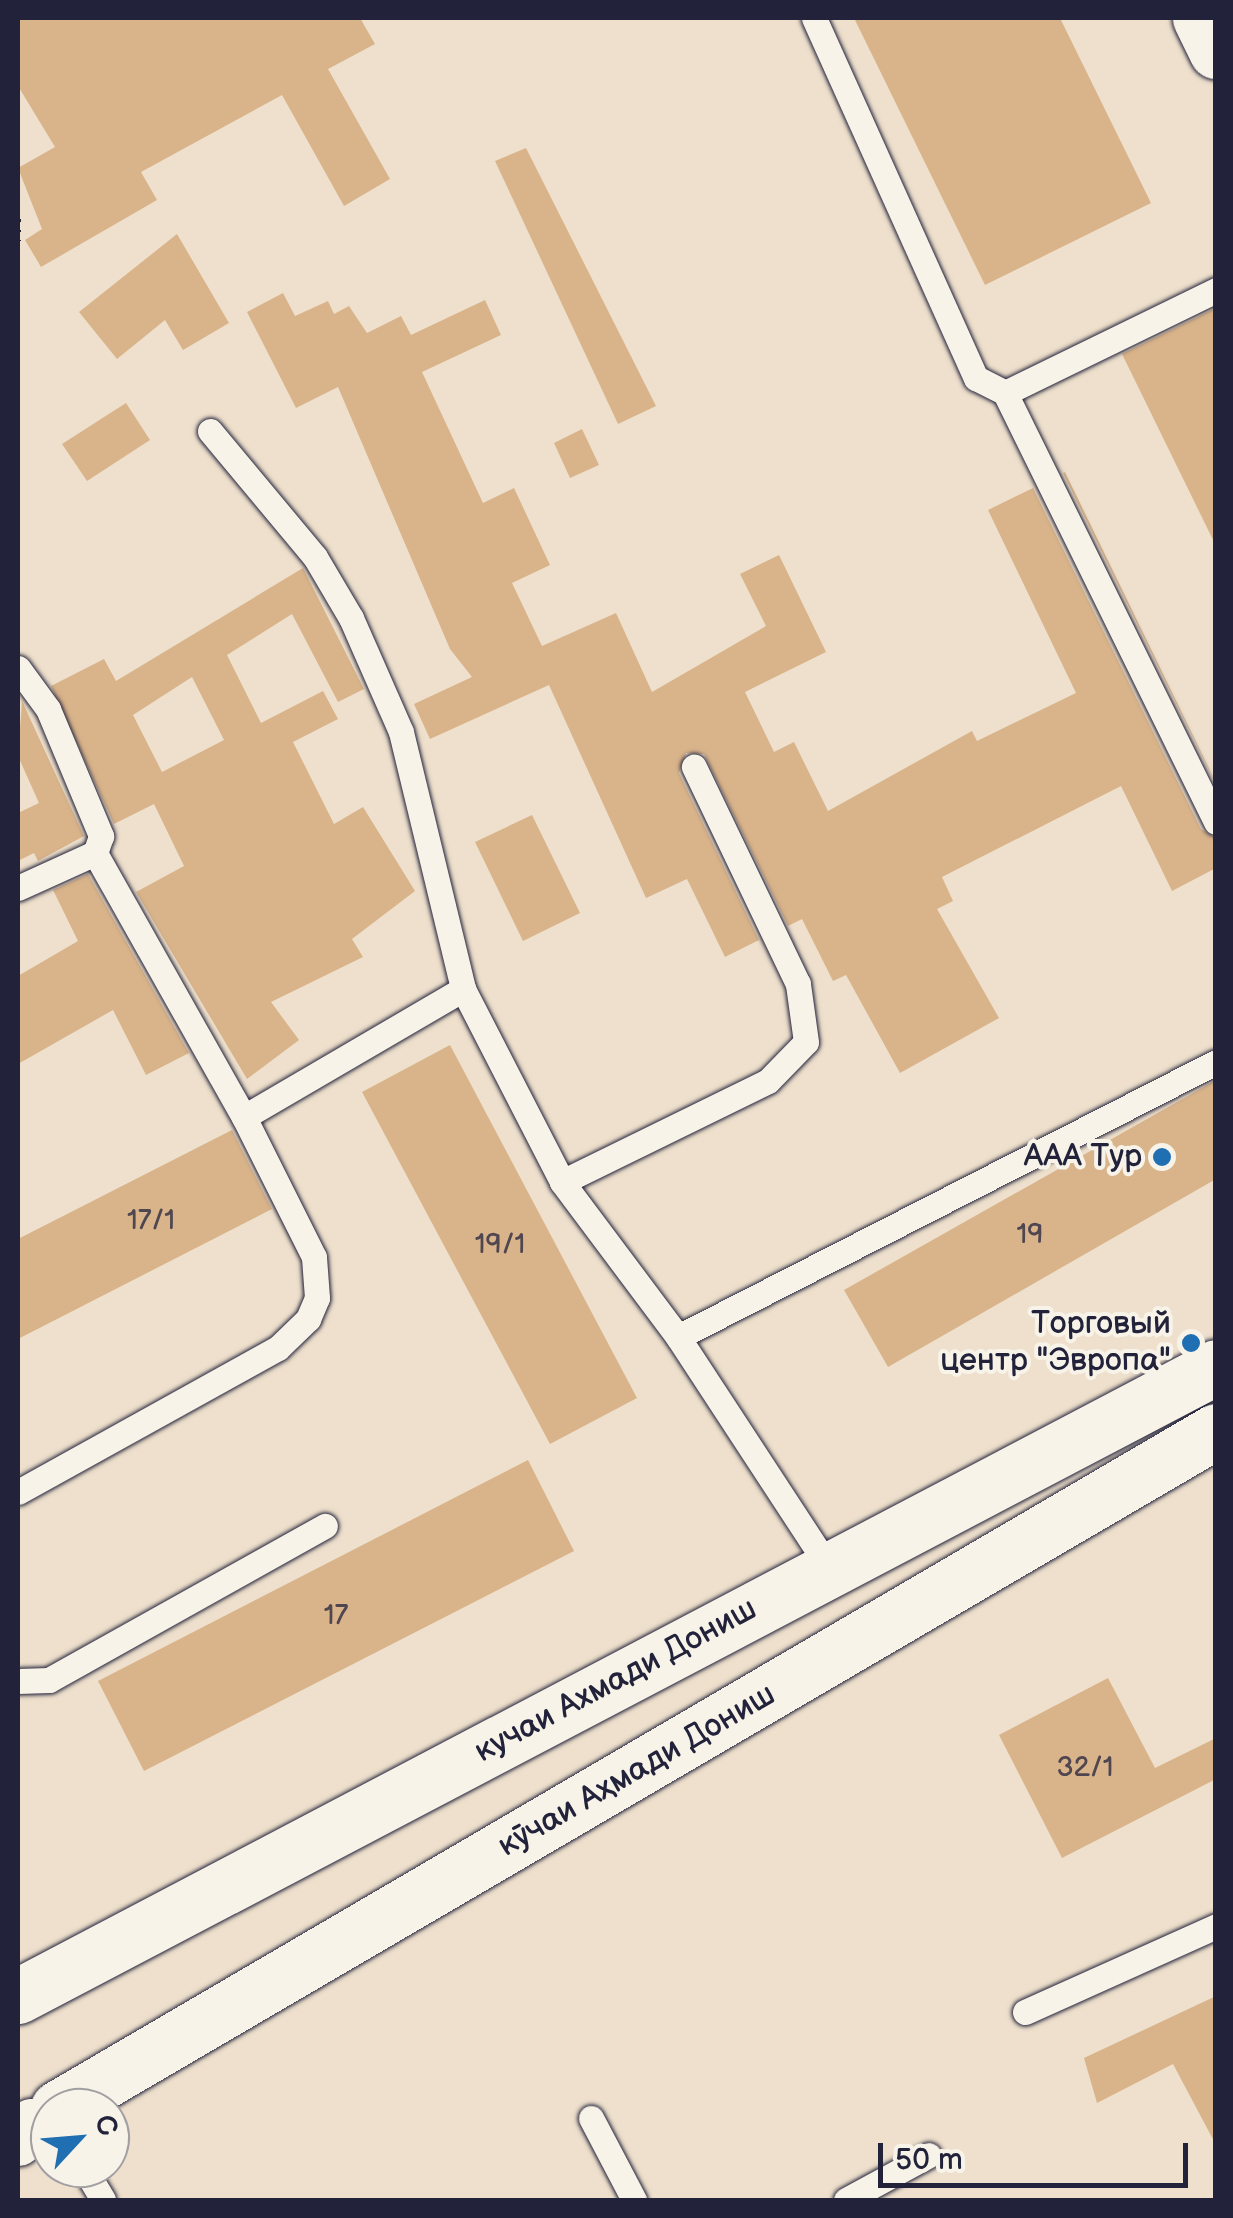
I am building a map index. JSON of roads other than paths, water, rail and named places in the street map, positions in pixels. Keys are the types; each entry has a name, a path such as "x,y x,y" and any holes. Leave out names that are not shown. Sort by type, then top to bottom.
{"main road":[{"path":"1200,18 1216,51"},
{"name":"кучаи Ахмади Дониш","path":"18,1994 1216,1367"},
{"name":"кӯчаи Аҳмади Дониш","path":"96,2088 1216,1432"}],"lane":[{"path":"814,18 976,378 1004,393 1216,822"},
{"path":"1004,393 1216,290"},
{"path":"210,431 315,557 351,618 400,732 463,989 562,1182 678,1337 830,1569"},
{"path":"18,668 101,820 96,852 244,1117 314,1257 317,1298 308,1319 278,1348 18,1492"},
{"path":"562,1182 768,1081 806,1042 798,984 694,767"},
{"path":"18,888 96,852"},
{"path":"244,1117 463,989"},
{"path":"678,1337 1216,1062"},
{"path":"18,1681 49,1680 324,1526"},
{"path":"1025,2012 1216,1926"},
{"path":"591,2118 634,2200"},
{"path":"846,2200 929,2155"}],"place":[{"name":"ААА Тур","path":"1162,1157"},
{"name":"Торговый центр \"Эвропа\"","path":"1191,1343"}]}
